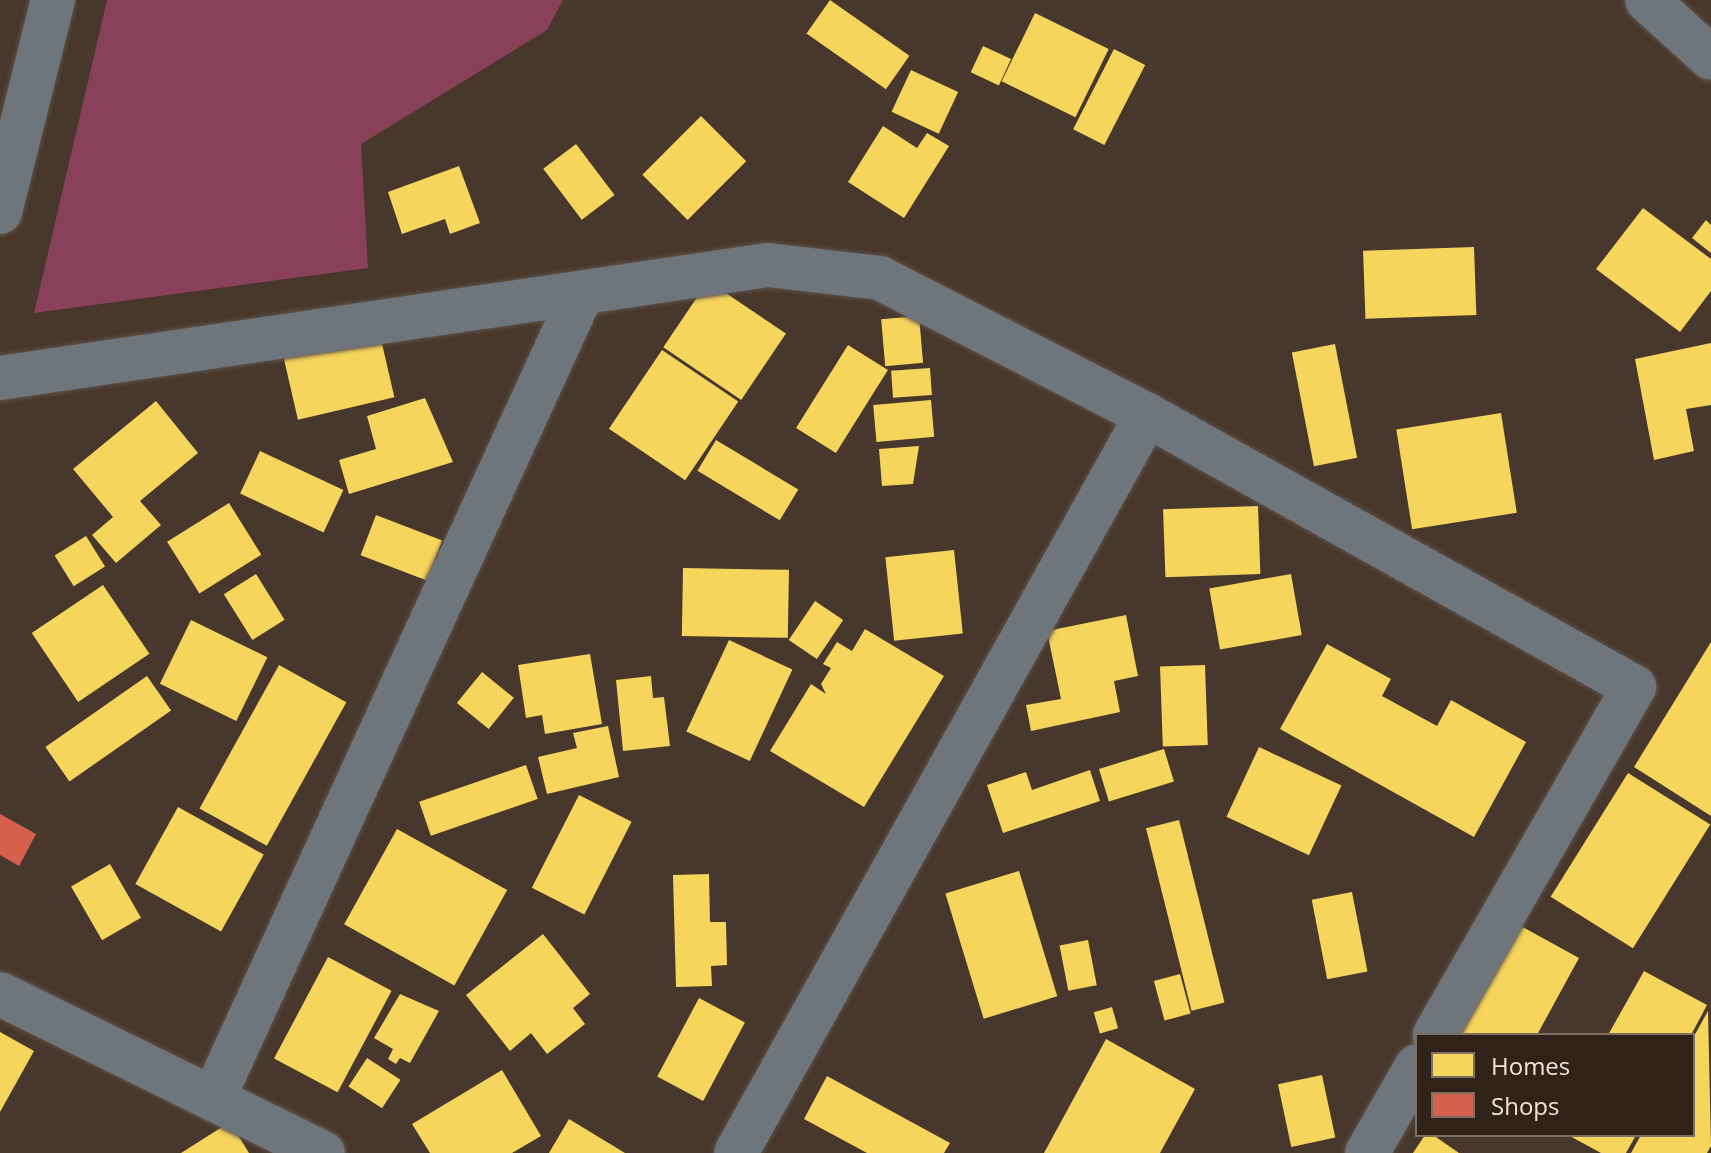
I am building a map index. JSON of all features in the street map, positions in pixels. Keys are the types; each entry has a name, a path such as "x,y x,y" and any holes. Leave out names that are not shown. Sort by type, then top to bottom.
{"street":[{"path":"0,212 53,0"},
{"path":"1647,0 1711,58"},
{"path":"0,378 580,297 768,265 880,278 1147,415 1634,687 1436,1033"},
{"path":"213,1099 580,297"},
{"path":"736,1153 1147,415"},
{"path":"0,994 323,1153"},
{"path":"1367,1153 1415,1069"}],"shaded area":[{"path":"107,0 563,0 547,30 361,144 368,268 34,313"}],"building: Homes":[{"path":"830,0 909,56 886,89 806,34"},
{"path":"1035,13 1109,49 1075,117 1002,81"},
{"path":"983,46 1011,59 999,85 971,72"},
{"path":"1114,49 1145,65 1104,145 1073,129"},
{"path":"911,70 958,92 939,134 892,112"},
{"path":"701,116 746,161 688,220 642,175"},
{"path":"883,126 917,148 927,133 949,146 904,218 848,182"},
{"path":"576,144 615,195 582,220 543,169"},
{"path":"459,166 480,223 450,234 445,219 402,234 388,192"},
{"path":"1643,208 1711,259 1711,291 1680,332 1596,269"},
{"path":"1706,220 1711,225 1711,253 1692,238"},
{"path":"1474,247 1476,315 1365,319 1363,251"},
{"path":"708,281 786,334 741,400 663,347"},
{"path":"919,316 923,363 885,366 881,319"},
{"path":"380,335 394,397 298,420 284,357"},
{"path":"1711,343 1711,405 1686,409 1694,451 1654,460 1635,359"},
{"path":"1335,344 1357,458 1314,466 1292,352"},
{"path":"848,345 888,370 836,453 796,428"},
{"path":"662,350 738,401 685,480 609,429"},
{"path":"930,368 932,395 893,398 891,371"},
{"path":"425,398 453,462 349,494 339,460 376,449 367,416"},
{"path":"931,400 934,437 876,442 873,405"},
{"path":"156,401 198,453 140,501 161,525 116,563 92,535 113,517 73,469"},
{"path":"1501,413 1517,513 1412,529 1396,430"},
{"path":"716,440 798,489 780,520 697,471"},
{"path":"919,446 913,484 882,486 879,449"},
{"path":"260,451 343,490 324,532 240,494"},
{"path":"229,503 261,555 199,593 167,542"},
{"path":"1258,506 1260,574 1165,577 1163,509"},
{"path":"376,515 442,540 427,581 361,555"},
{"path":"86,536 105,567 74,586 55,556"},
{"path":"954,550 963,634 894,641 885,557"},
{"path":"683,568 789,570 788,638 682,636"},
{"path":"256,574 285,620 252,640 224,594"},
{"path":"1291,574 1302,635 1220,649 1209,588"},
{"path":"103,585 149,654 78,702 32,633"},
{"path":"815,601 843,620 817,659 789,640"},
{"path":"1126,615 1138,676 1114,681 1120,712 1031,731 1026,705 1061,699 1047,631"},
{"path":"191,620 267,657 236,721 160,684"},
{"path":"865,629 944,676 864,807 770,751 811,684 826,694 821,684 831,668 823,664 837,642 852,651"},
{"path":"729,640 792,670 750,761 686,732"},
{"path":"1711,642 1711,816 1634,767"},
{"path":"1327,644 1391,679 1382,696 1437,726 1451,700 1526,742 1474,837 1280,729"},
{"path":"590,654 602,724 545,734 542,715 526,718 518,665"},
{"path":"279,665 346,702 267,846 199,808"},
{"path":"1205,665 1208,745 1163,747 1160,667"},
{"path":"482,672 514,698 489,729 457,703"},
{"path":"147,676 171,710 70,782 45,747"},
{"path":"651,676 653,698 664,697 670,746 623,751 616,680"},
{"path":"608,726 619,777 547,794 538,757 577,748 573,733"},
{"path":"1259,747 1341,785 1309,855 1226,817"},
{"path":"1164,749 1174,782 1109,801 1099,769"},
{"path":"526,765 538,799 431,836 419,802"},
{"path":"1090,770 1100,801 1003,833 987,785 1026,772 1032,790"},
{"path":"1628,773 1710,824 1633,948 1551,897"},
{"path":"579,795 632,822 584,914 532,888"},
{"path":"178,807 264,855 221,931 135,884"},
{"path":"1179,820 1224,1002 1191,1011 1146,828"},
{"path":"397,829 507,890 454,985 344,924"},
{"path":"110,864 141,918 102,940 71,886"},
{"path":"1019,871 1057,996 984,1019 945,894"},
{"path":"709,874 710,922 726,922 727,965 711,966 712,986 676,987 673,875"},
{"path":"1352,892 1367,972 1327,979 1312,900"},
{"path":"1517,924 1579,958 1538,1033 1457,1033"},
{"path":"543,934 590,994 573,1008 585,1024 547,1054 531,1033 510,1051 466,995"},
{"path":"1088,940 1097,985 1068,991 1060,946"},
{"path":"328,957 392,991 338,1092 274,1059"},
{"path":"1644,971 1707,1005 1692,1033 1609,1033"},
{"path":"1180,974 1191,1014 1165,1021 1154,981"},
{"path":"400,994 439,1011 410,1063 400,1058 396,1064 388,1059 393,1049 374,1038"},
{"path":"699,998 745,1022 703,1101 657,1077"},
{"path":"1112,1007 1118,1028 1100,1033 1094,1012"},
{"path":"1708,1011 1711,1146 1707,1153 1631,1153 1640,1137 1695,1137 1695,1034"},
{"path":"0,1032 34,1051 0,1112"},
{"path":"1106,1039 1195,1089 1160,1153 1044,1153"},
{"path":"367,1058 401,1080 382,1108 348,1087"},
{"path":"502,1070 541,1136 512,1153 430,1153 412,1124"},
{"path":"1322,1075 1335,1138 1291,1147 1278,1084"},
{"path":"827,1076 950,1143 944,1153 867,1153 804,1119"},
{"path":"569,1119 625,1153 549,1153"},
{"path":"230,1122 249,1153 181,1153"},
{"path":"1424,1137 1436,1137 1459,1153 1413,1153"},
{"path":"1572,1137 1635,1137 1626,1153 1601,1153"}],"building: Shops":[{"path":"0,814 36,834 19,866 0,855"}]}
